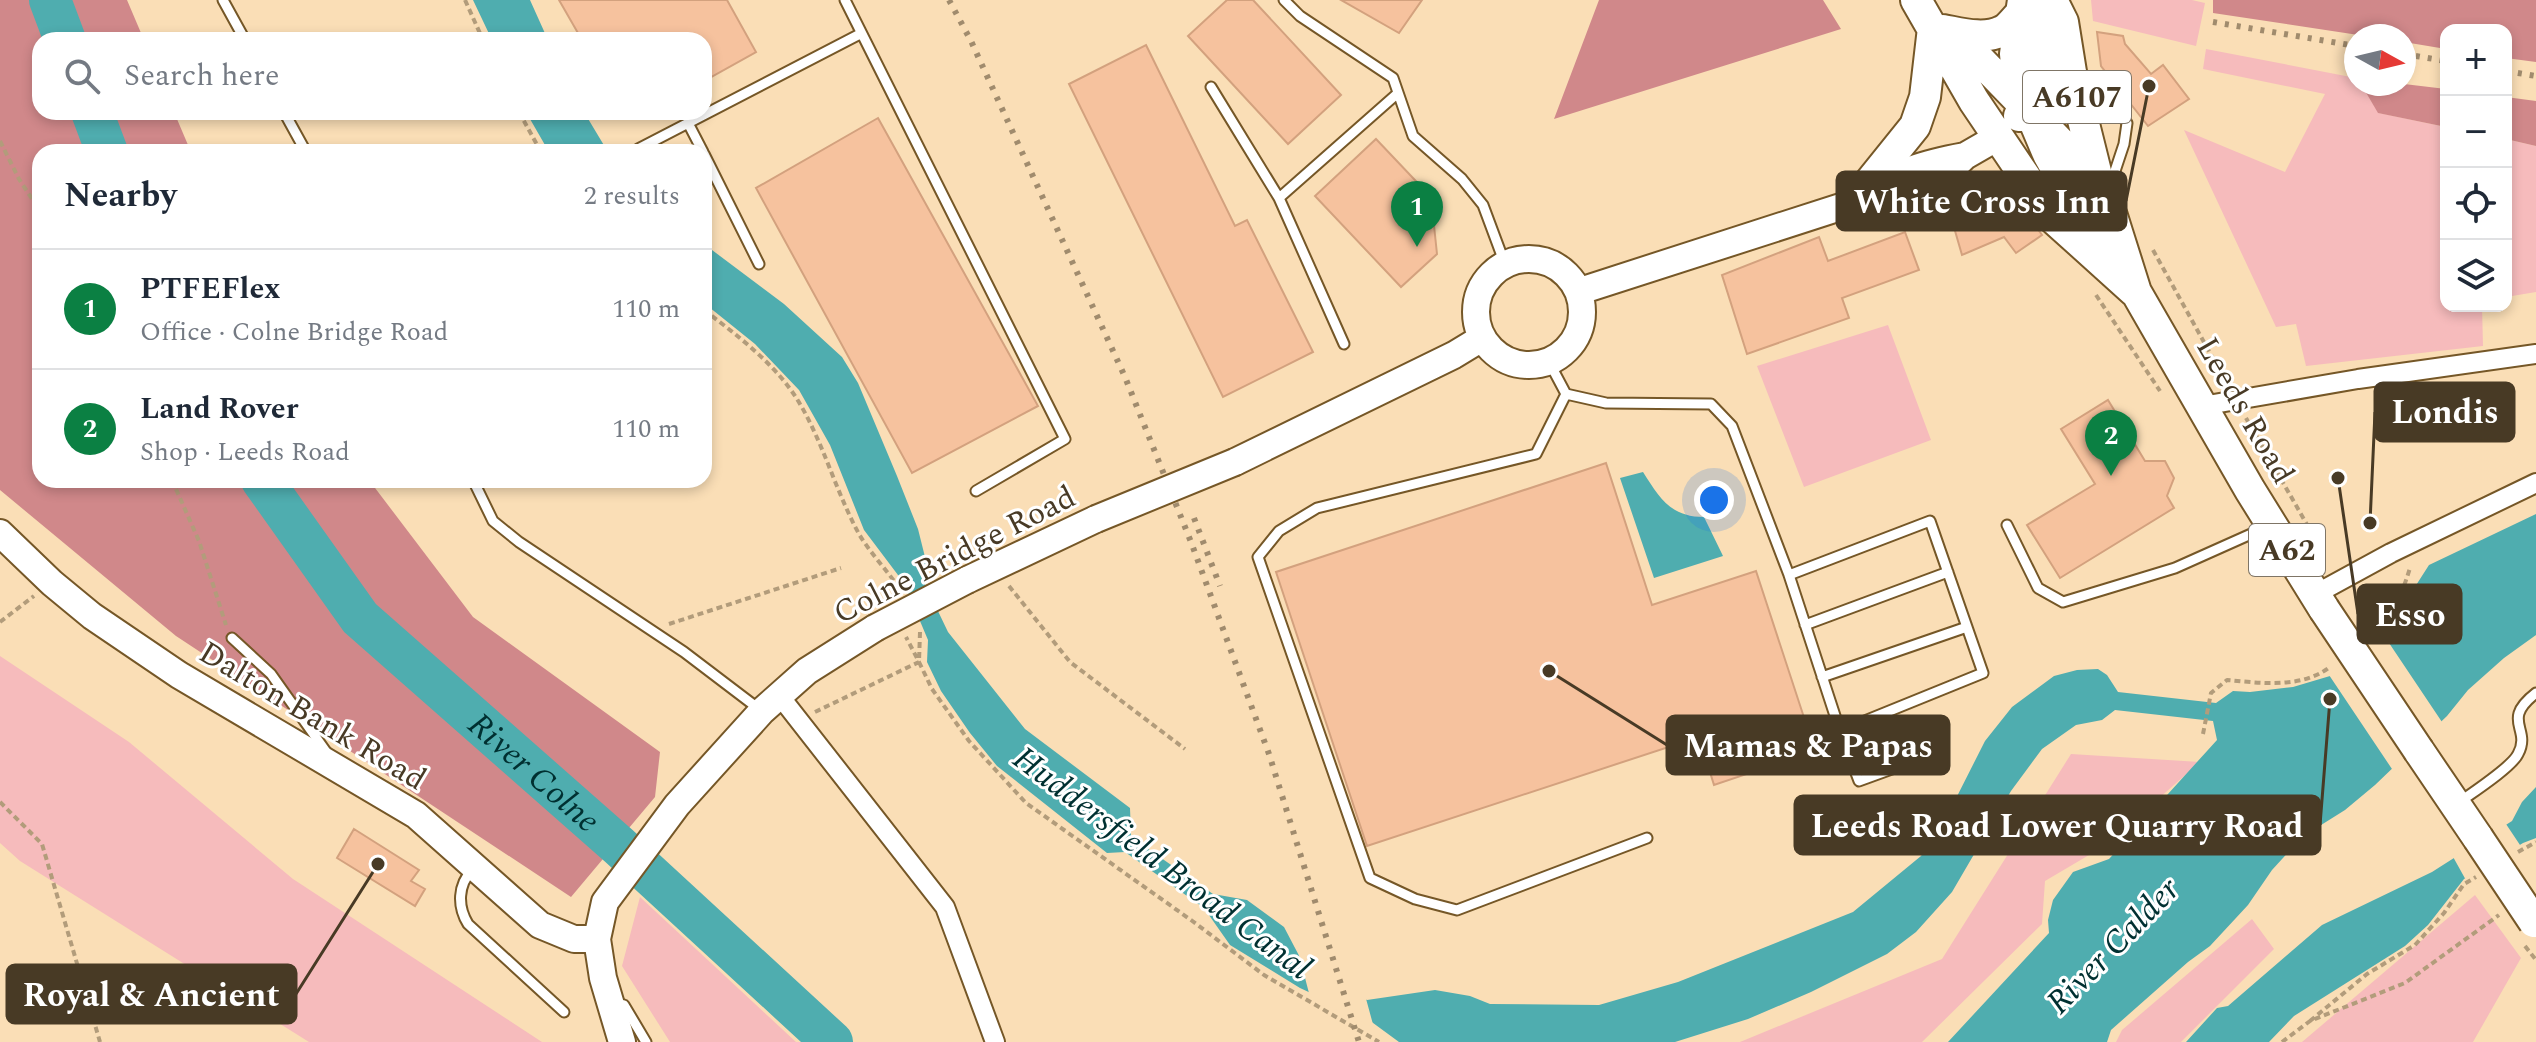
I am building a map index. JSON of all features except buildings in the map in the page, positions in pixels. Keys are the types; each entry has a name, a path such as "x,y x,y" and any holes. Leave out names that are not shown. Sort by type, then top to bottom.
{"main road":[{"name":"Leeds Road","path":"1916,0 1998,137 2053,218 2136,292"},
{"name":"A6107","path":"2052,0 2063,22 2071,72 2102,199"},
{"path":"1853,203 1915,126 1925,97 1933,28 1972,35 2003,31 2030,4"},
{"name":"A6107","path":"2030,4 2015,54 2018,83 2054,165 2078,207 2094,253"},
{"name":"Leeds Road","path":"1933,28 1975,55 2079,162 2112,216 2136,292 2202,406 2272,525 2478,838 2523,920"},
{"path":"1580,291 1853,203 1895,176 1922,164 1965,156 1998,137 2027,109"},
{"path":"1520,259 1553,263 1566,273 1580,291 1582,321 1576,339 1565,353 1549,362 1534,366 1518,365 1491,350 1482,338 1476,322 1479,296 1491,274 1505,264 1520,259"},
{"name":"Colne Bridge Road","path":"622,1042 606,990 597,939 605,902 677,805 771,703 807,671 875,628 978,575 1096,519 1235,462 1454,355 1482,338"},
{"name":"Dalton Bank Road","path":"0,533 92,616 179,675 416,815 540,925 574,939 597,939"}],"street":[{"path":"2202,406 2358,379 2536,354"},
{"path":"2323,600 2419,540 2536,483"},
{"path":"771,703 799,720 945,907 995,1042"}],"lane":[{"path":"223,0 241,32"},
{"path":"845,0 1065,439 976,491"},
{"path":"1284,0 1300,16 1393,78 1413,136 1462,179 1483,205 1505,264"},
{"path":"712,111 860,34"},
{"path":"2071,72 2112,102 2127,123 2124,144 2102,199"},
{"path":"1211,87 1279,198 1344,344"},
{"path":"1279,198 1398,93"},
{"path":"288,120 302,144"},
{"path":"648,144 694,120"},
{"path":"688,123 699,144"},
{"path":"712,169 759,264"},
{"path":"1549,362 1566,394 1606,403 1711,404 1732,426 1789,575 1859,781 1892,769"},
{"path":"1566,394 1536,454 1317,508 1279,531 1258,557 1370,878 1415,899 1457,910 1647,838"},
{"path":"477,488 493,521 519,542 651,630 771,703"},
{"path":"1789,575 1930,521 1983,673 1840,731"},
{"path":"2007,525 2038,588 2063,602 2175,568 2272,525"},
{"path":"1805,625 1948,572"},
{"path":"1822,677 1967,627"},
{"path":"232,638 271,674 336,766"},
{"path":"2455,805 2517,757 2523,740 2516,722 2522,704 2536,693"},
{"path":"475,867 461,886 461,910 468,924 564,1012"},
{"path":"606,990 624,1005 646,1042"}],"path":[{"path":"465,0 479,32"},
{"path":"523,120 537,144"},
{"path":"0,141 32,199"},
{"path":"2152,248 2237,401 2323,600"},
{"path":"712,316 733,331 795,396 812,426 860,535 904,597"},
{"path":"176,488 199,541 232,638"},
{"path":"2371,636 2383,627 2406,582 2419,540"},
{"path":"651,630 841,568"},
{"path":"978,575 1012,588 1070,662 1185,749"},
{"path":"0,622 52,583"},
{"path":"919,662 920,629"},
{"path":"905,635 932,689 969,741 1026,803 1264,975 1379,1042"},
{"path":"799,720 919,662"},
{"path":"2203,734 2211,693 2227,680 2277,685 2323,672 2335,663"},
{"path":"0,802 42,844 100,1042"},
{"path":"2518,852 2536,842"},
{"path":"2282,1042 2367,974 2415,945 2444,913 2464,884 2478,876"},
{"path":"2310,1021 2405,983 2523,920 2536,960"}],"shaded area":[{"path":"0,0 127,0 141,32 32,32 32,120 177,120 188,144 32,144 32,488 375,488 473,617 660,752 655,797 571,897 176,636 0,490"},
{"path":"1599,0 1823,0 1841,29 1554,119"},
{"path":"2091,0 2192,0 2205,3 2196,46 2093,21"},
{"path":"2213,0 2536,0 2536,62 2512,59 2512,24 2440,24 2440,48 2416,44 2416,24 2344,24 2344,33 2213,13"},
{"path":"2206,49 2344,76 2344,96 2368,96 2379,113 2440,126 2440,312 2482,312 2483,346 2306,366 2296,324 2276,327 2184,130 2285,172 2325,94 2203,69"},
{"path":"2416,85 2440,88 2440,126 2378,113 2368,96 2416,96"},
{"path":"2512,98 2536,101 2536,146 2512,140"},
{"path":"2512,140 2536,146 2536,292 2512,296"},
{"path":"1888,325 1931,440 1804,487 1757,366"},
{"path":"0,656 129,742 293,879 542,1042 309,1042 20,861 0,843"},
{"path":"2071,754 2200,762 2106,845 2045,881 2042,924 1922,1042 1740,1042 1942,959"},
{"path":"2475,895 2521,958 2473,1042 2302,1042"},
{"path":"640,897 796,1042 670,1042 622,966"},
{"path":"2252,919 2274,949 2181,1042 2116,1042 2122,1030"}],"water":[{"path":"473,0 530,0 544,32 488,32"},
{"path":"531,120 589,120 603,144 544,144"},
{"path":"712,250 784,304 842,357 858,383 918,529 927,565 925,584 948,632 1025,729 1130,808 1131,836 1141,844 1213,894 1247,900 1284,927 1305,967 1367,1000 1435,990 1470,996 1490,1004 1599,1005 1678,982 1853,912 1921,856 1942,826 1985,741 2012,707 2054,676 2098,669 2107,675 2118,692 2216,703 2233,691 2293,687 2330,676 2386,632 2429,565 2536,514 2536,635 2468,690 2447,716 2375,785 2345,810 2302,837 2272,870 2248,905 2210,946 2111,1030 2107,1042 1948,1042 2049,933 2048,920 2053,900 2073,872 2109,859 2217,740 2213,721 2115,710 2102,720 2076,725 2042,749 2011,791 1952,892 1916,932 1887,954 1748,1019 1675,1042 1399,1042 1369,1020 1300,988 1230,945 1204,908 1125,852 1107,853 997,766 941,691 927,662 928,640 904,583 864,530 830,445 799,390 755,344 712,309"},
{"path":"1643,472 1667,504 1682,513 1704,517 1723,556 1654,578 1620,478"},
{"path":"2536,787 2536,838 2464,879 2428,925 2405,946 2294,1016 2269,1042 2186,1042 2217,1008 2228,1006 2322,925 2432,872 2512,821 2522,802"}],"pier":[{"path":"2381,631 2444,725 2394,772 2327,672"},
{"path":"2504,821 2522,848 2467,882 2452,855"},
{"path":"1298,951 1308,964 1365,995 1374,1028 1310,997"}],"waterway":[{"name":"River Colne","path":"50,0 62,32"},
{"name":"River Colne","path":"95,120 104,144"},
{"name":"River Colne","path":"268,488 360,618 619,846 832,1042"}],"railway":[{"path":"949,0 971,41 1125,377 1191,542 1269,754 1359,1042"},
{"path":"2213,22 2344,44"},
{"path":"2416,56 2440,60"},
{"path":"2512,72 2536,76"},
{"path":"1194,518 1220,586"}],"place":[{"name":"White Cross Inn","path":"2149,86"},
{"name":"PTFEFlex","path":"1417,247"},
{"name":"Land Rover","path":"2111,476"},
{"name":"Esso","path":"2338,478"},
{"name":"Londis","path":"2370,523"},
{"name":"Mamas & Papas","path":"1549,671"},
{"name":"Leeds Road Lower Quarry Road","path":"2330,699"},
{"name":"Royal & Ancient","path":"378,864"}],"water label":[{"name":"Huddersfield Broad Canal","path":"1163,862"},
{"name":"River Calder","path":"2112,945"}]}
